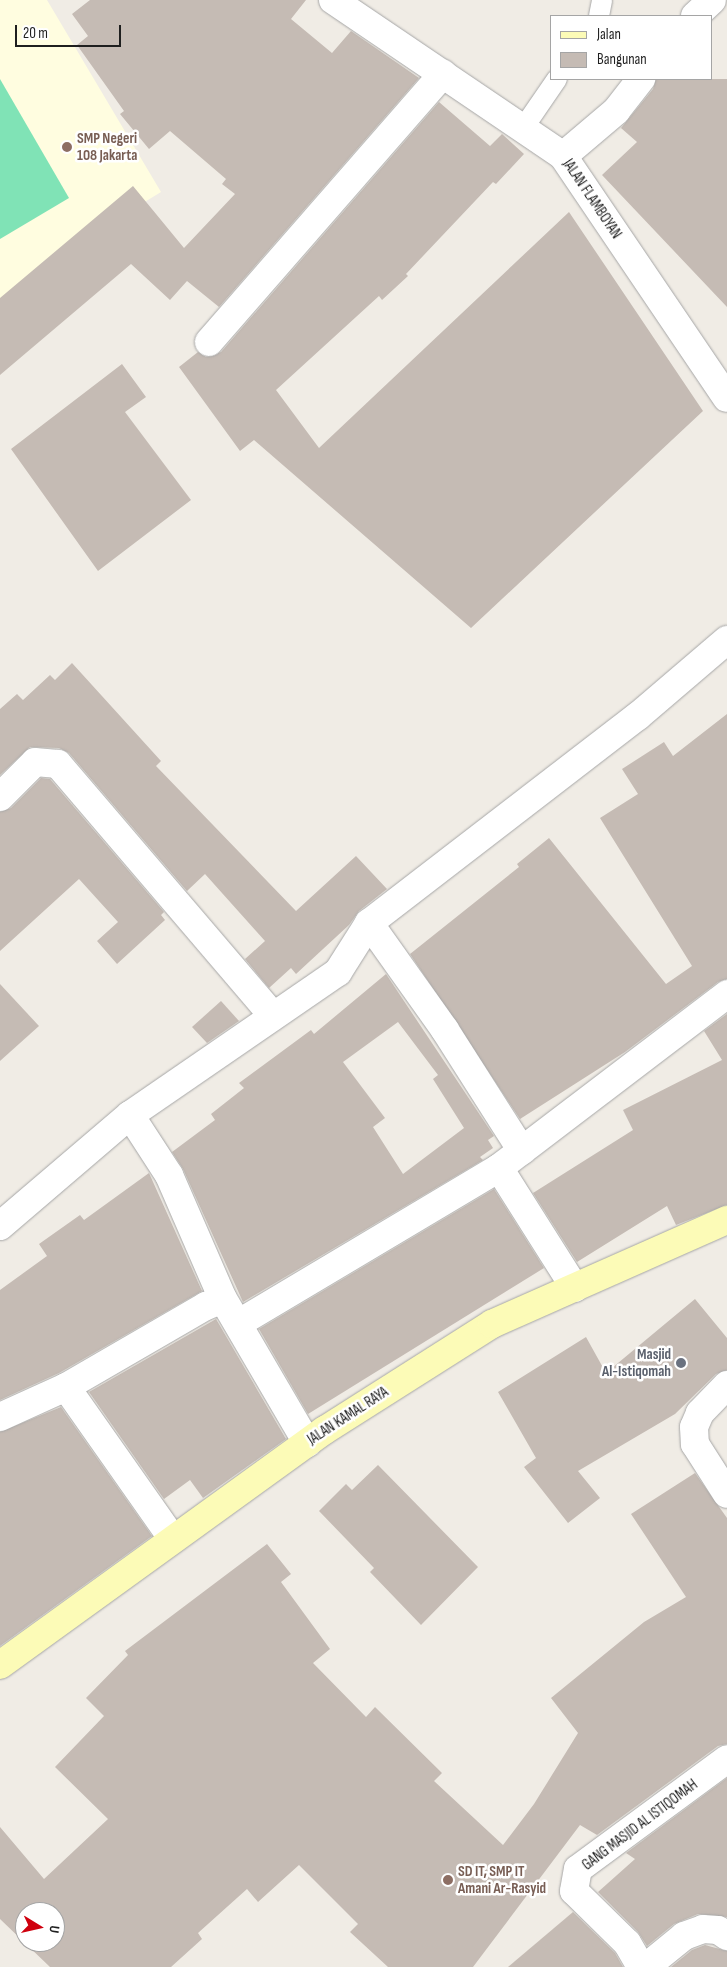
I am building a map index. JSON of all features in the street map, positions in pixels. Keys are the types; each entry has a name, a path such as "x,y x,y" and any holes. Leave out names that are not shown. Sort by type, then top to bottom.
{"main road":[{"name":"JALAN KAMAL RAYA","path":"0,1665 307,1443 492,1324 727,1220"}],"street":[{"name":"JALAN FLAMBOYAN","path":"333,0 524,127 563,156 725,392"},
{"path":"697,15 712,0"},
{"path":"209,342 443,74"},
{"path":"563,156 616,111 640,80"},
{"path":"0,1226 130,1115 338,972 369,923 638,716 727,640"},
{"path":"0,797 35,762 58,764 273,1016"},
{"path":"369,923 455,1046 522,1151"},
{"path":"239,1323 500,1168 727,994"},
{"path":"130,1115 169,1175 223,1300 239,1323 307,1443"},
{"path":"500,1168 574,1288"},
{"path":"0,1417 66,1387 206,1306 223,1300"},
{"path":"727,1385 700,1413 694,1426 695,1444 727,1494"},
{"path":"66,1387 173,1540"},
{"name":"GANG MASJID AL ISTIQOMAH","path":"641,1967 627,1943 574,1891 578,1869 727,1759"},
{"path":"646,1967 684,1936 703,1929 718,1930 727,1936"}],"lane":[{"path":"599,15 602,0"},
{"path":"524,127 556,80"}],"shaded area":[{"name":"SMP Negeri 108 Jakarta","path":"0,0 47,0 161,192 125,214 0,337"}],"green space":[{"path":"0,79 69,198 0,239"}],"building":[{"path":"90,0 306,0 291,19 332,53 351,31 419,78 219,307 187,281 170,300 131,264 0,375 0,298 133,186 184,248 235,194 222,184 226,179 170,131 149,149 120,114 124,111 77,45 88,36 72,14"},
{"path":"727,79 727,307 602,175 637,142 621,128 653,89 656,80"},
{"path":"439,102 490,146 502,134 524,154 496,184 493,182 406,274 408,276 382,300 379,296 276,390 319,448 569,212 703,411 471,628 254,440 240,451 179,367 198,352 206,357 221,352"},
{"path":"122,364 146,397 125,412 191,500 98,571 11,449"},
{"path":"72,663 161,761 156,766 296,911 356,856 387,889 359,911 349,925 296,974 291,968 269,988 245,959 265,941 205,874 187,891 69,753 59,748 30,747 0,775 0,709 17,694 23,700 50,675 55,680"},
{"path":"727,714 727,979 718,982 625,1052 520,1119 410,954 519,867 517,864 549,838 666,984 692,966 600,818 638,794 622,769 664,742 673,756"},
{"path":"41,778 50,779 164,912 161,915 165,920 117,964 97,941 118,922 79,879 0,951 0,812 11,808"},
{"path":"386,974 494,1136 488,1140 493,1148 480,1157 483,1160 243,1302 183,1169 172,1152 215,1120 211,1114 244,1088 239,1083 311,1030 314,1034","holes":["398,1022 438,1075 433,1079 464,1128 403,1174 373,1127 385,1118 343,1062"]},
{"path":"0,984 39,1026 0,1061"},
{"path":"221,1001 239,1021 207,1043 192,1027"},
{"path":"727,1014 727,1205 676,1225 667,1206 577,1262 533,1193 633,1130 623,1110 722,1060 704,1031"},
{"path":"149,1173 202,1291 59,1373 0,1400 0,1290 47,1256 39,1244 80,1215 84,1220"},
{"path":"494,1189 544,1268 308,1414 259,1329"},
{"path":"695,1299 727,1338 727,1370 716,1374 675,1414 578,1471 600,1498 568,1523 524,1467 536,1458 498,1392 586,1337 606,1373"},
{"path":"216,1319 286,1439 203,1498 190,1480 164,1499 89,1392"},
{"path":"61,1407 152,1536 0,1646 0,1432"},
{"path":"378,1465 478,1567 421,1625 370,1572 374,1568 319,1511 346,1484 352,1490"},
{"path":"695,1473 727,1518 727,1744 718,1746 597,1835 580,1825 473,1967 388,1967 350,1932 358,1924 299,1865 258,1902 247,1889 198,1933 202,1939 171,1967 50,1967 34,1952 65,1952 65,1902 15,1902 15,1933 0,1919 0,1827 44,1879 108,1819 55,1767 104,1716 86,1698 128,1655 125,1651 267,1544 291,1574 281,1582 330,1649 313,1663 366,1717 375,1707 442,1773 434,1781 503,1845 534,1804 578,1733 551,1698 644,1622 686,1597 631,1514"},
{"path":"727,1778 727,1917 698,1914 674,1924 647,1946 638,1932 598,1892 635,1859 626,1853"},
{"path":"573,1912 615,1953 623,1967 508,1967"},
{"path":"705,1945 727,1951 727,1967 671,1967 692,1950"}],"place":[{"name":"SMP Negeri 108 Jakarta","path":"67,147"},
{"name":"Masjid Al-Istiqomah","path":"681,1363"},
{"name":"SD IT, SMP IT Amani Ar-Rasyid","path":"448,1880"}]}
